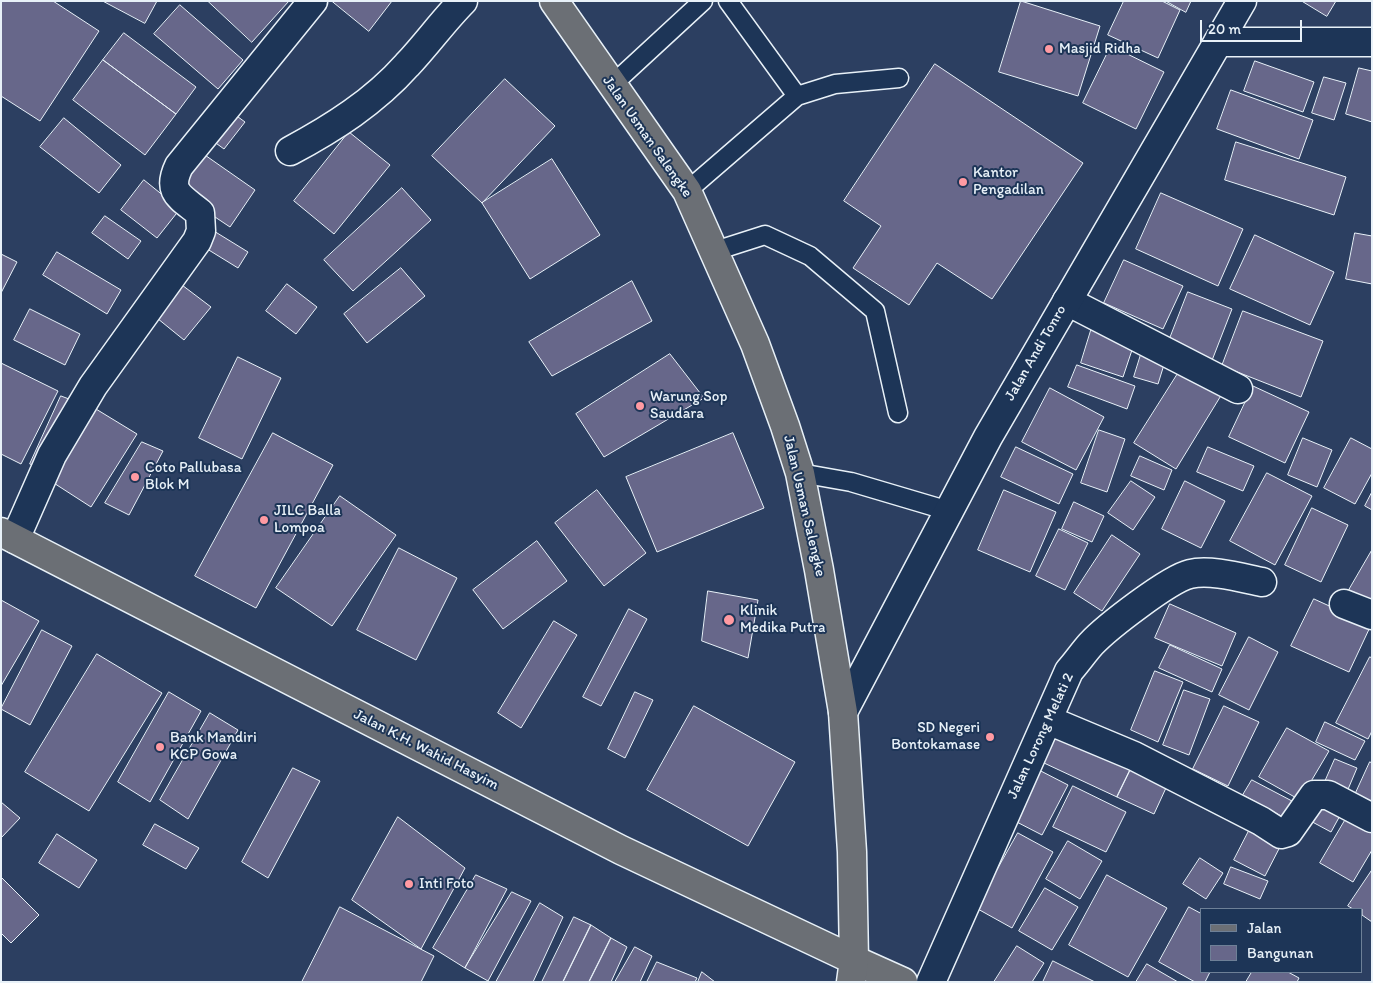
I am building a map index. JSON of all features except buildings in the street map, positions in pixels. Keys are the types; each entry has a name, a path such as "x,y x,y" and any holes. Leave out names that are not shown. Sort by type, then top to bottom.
{"main road":[{"name":"Jalan Usman Salengke","path":"554,1 687,191 756,344 786,426 800,473 820,570 843,712 852,852 853,971"},
{"name":"Jalan K.H. Wahid Hasyim","path":"8,535 853,971 903,982"}],"street":[{"path":"8,535 93,386 197,241 201,231 200,213 176,194 173,186 174,177 179,166 313,1"},
{"path":"290,151 331,128 361,108 406,66 463,1"},
{"name":"Jalan Andi Tonro","path":"843,712 988,437 1242,1"},
{"path":"1218,42 1372,42"},
{"path":"1066,301 1238,389"},
{"name":"Jalan Lorong Melati 2","path":"931,982 1069,671 1092,643 1175,580 1191,573 1219,574 1262,582"},
{"path":"1344,604 1372,615"},
{"path":"1048,720 1134,756 1261,821 1281,834 1288,832 1314,795 1328,795 1372,818"}],"lane":[{"path":"613,84 703,1"},
{"path":"728,1 797,96"},
{"path":"687,191 797,96 835,84 899,78"},
{"path":"715,251 764,235 810,256 875,310 898,413"},
{"path":"800,473 851,482 949,511"}],"place":[{"name":"Masjid Ridha","path":"1049,49"},
{"name":"Kantor Pengadilan","path":"963,182"},
{"name":"Warung Sop Saudara","path":"640,406"},
{"name":"Coto Pallubasa Blok M","path":"135,477"},
{"name":"JILC Balla Lompoa","path":"264,520"},
{"name":"Klinik Medika Putra","path":"729,620"},
{"name":"SD Negeri Bontokamase","path":"990,737"},
{"name":"Bank Mandiri KCP Gowa","path":"160,747"},
{"name":"Inti Foto","path":"409,884"}]}
